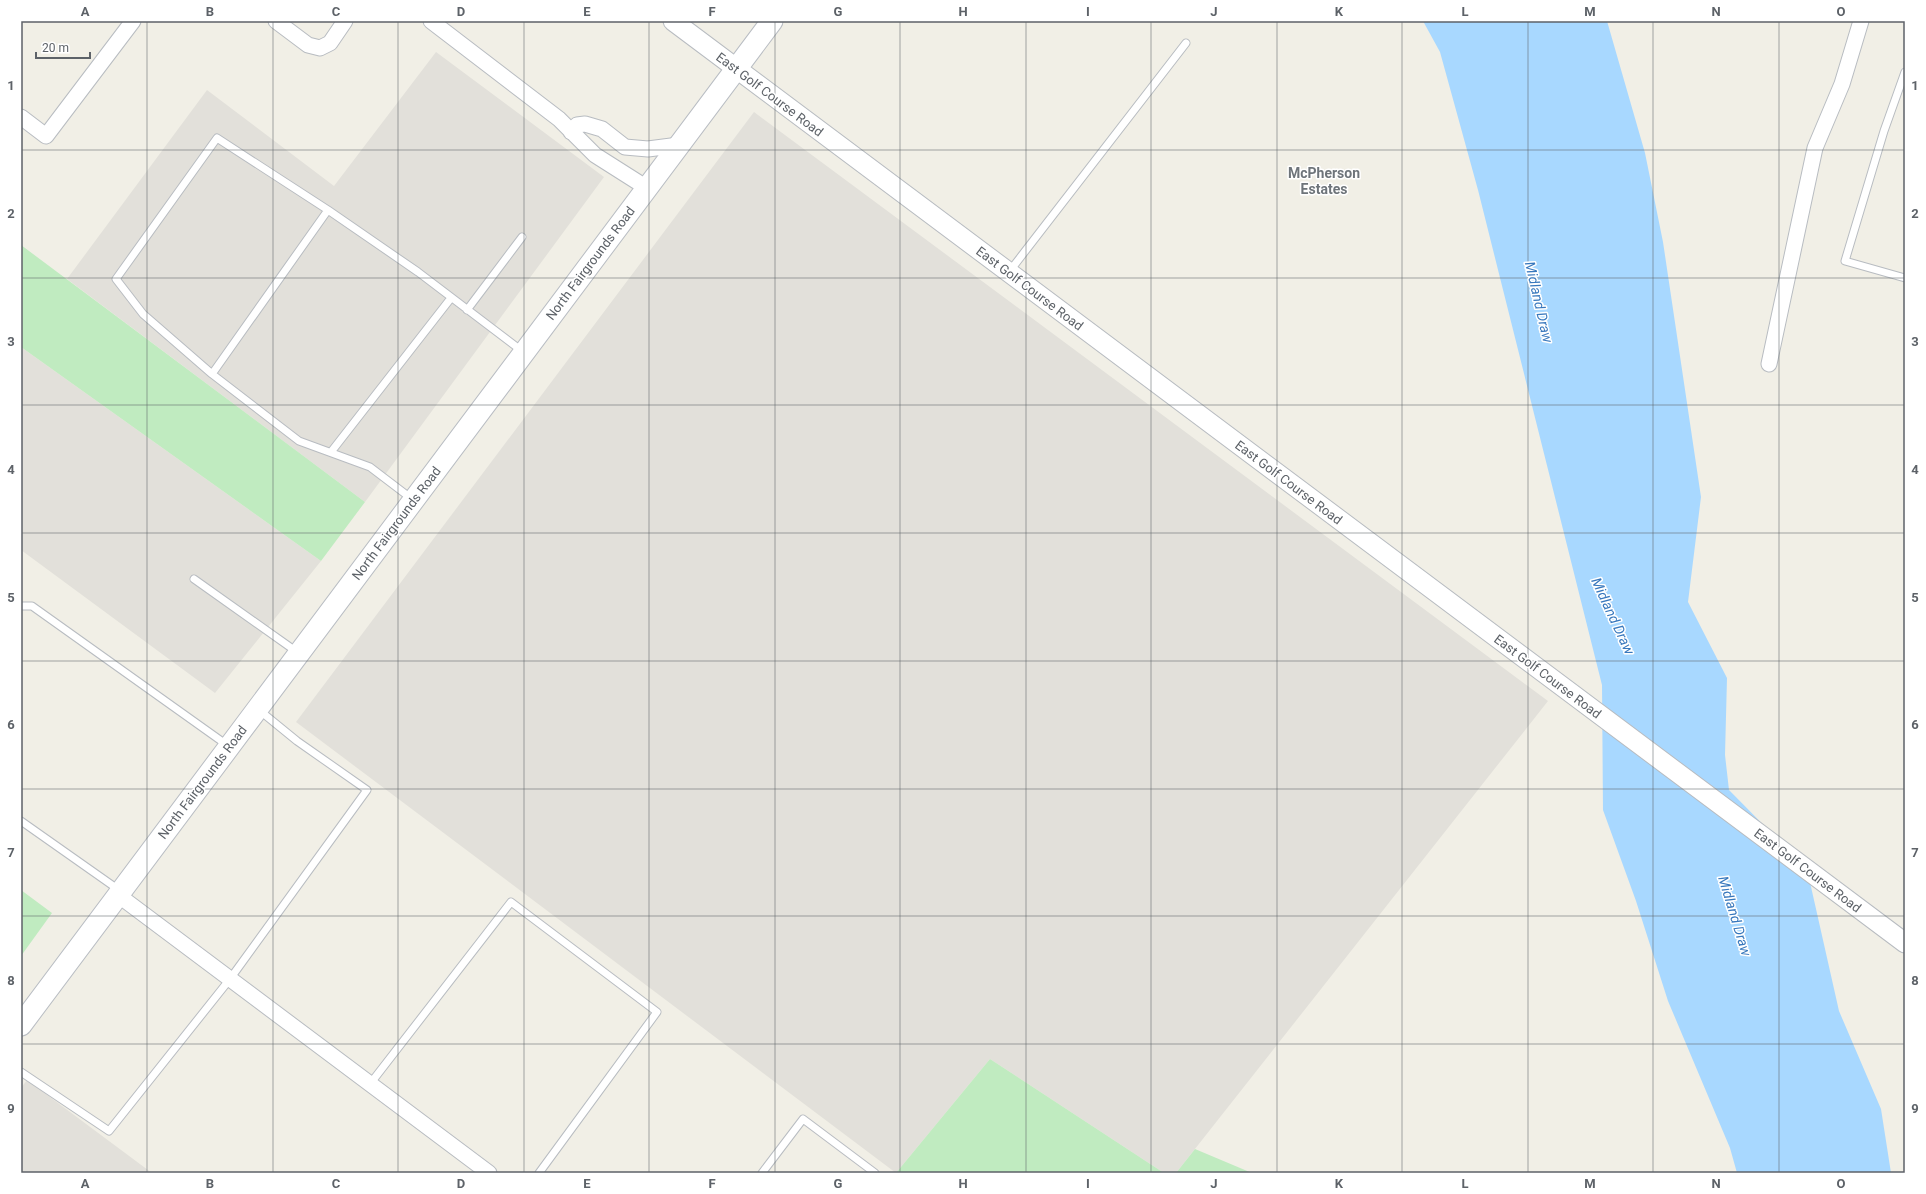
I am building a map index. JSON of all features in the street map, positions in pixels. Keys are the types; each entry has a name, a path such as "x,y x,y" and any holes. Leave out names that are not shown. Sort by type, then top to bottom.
{"main road":[{"name":"North Fairgrounds Road","path":"21,1025 772,21"}],"street":[{"path":"21,117 46,136 133,21"},
{"path":"276,21 308,45 320,48 330,43 345,21"},
{"path":"431,21 559,119 595,155 647,188"},
{"name":"East Golf Course Road","path":"673,21 1905,943"},
{"path":"1769,364 1815,148 1842,84 1860,21"},
{"path":"572,132 577,125 585,124 602,129 625,147 648,149 679,145"},
{"path":"120,893 230,979 489,1173"}],"lane":[{"path":"1009,273 1186,43"},
{"path":"1905,72 1884,130 1845,261 1905,278"},
{"path":"413,500 370,467 299,441 212,374 143,314 116,279 217,138 328,210 524,352"},
{"path":"212,374 328,210"},
{"path":"467,310 522,237"},
{"path":"331,452 451,298"},
{"path":"194,579 298,654"},
{"path":"21,606 32,606 229,747"},
{"path":"21,1072 110,1131 230,979 367,790 297,741 257,709"},
{"path":"21,821 120,893"},
{"path":"370,1084 511,902 657,1012 538,1173"},
{"path":"762,1173 803,1119 875,1173"}],"shaded area":[{"path":"436,52 604,177 365,502 67,279 207,90 334,186"},
{"path":"754,112 1548,701 1176,1173 1164,1173 990,1059 896,1173 296,722"},
{"path":"21,347 321,561 215,693 21,550"},
{"path":"27,1080 152,1173 21,1173 21,1088"}],"green space":[{"path":"21,245 365,502 321,561 21,347"},
{"path":"21,890 52,913 21,956"},
{"path":"990,1059 1164,1173 896,1173"},
{"path":"1195,1149 1252,1173 1176,1173"}],"water":[{"name":"Midland Draw","path":"1423,21 1607,21 1645,153 1663,242 1701,497 1688,602 1727,678 1725,755 1729,790 1807,869 1839,1011 1881,1109 1891,1173 1737,1173 1730,1148 1668,1001 1636,901 1603,810 1602,685 1478,190 1440,52"}],"district":[{"name":"McPherson Estates","path":"1324,182"}]}
